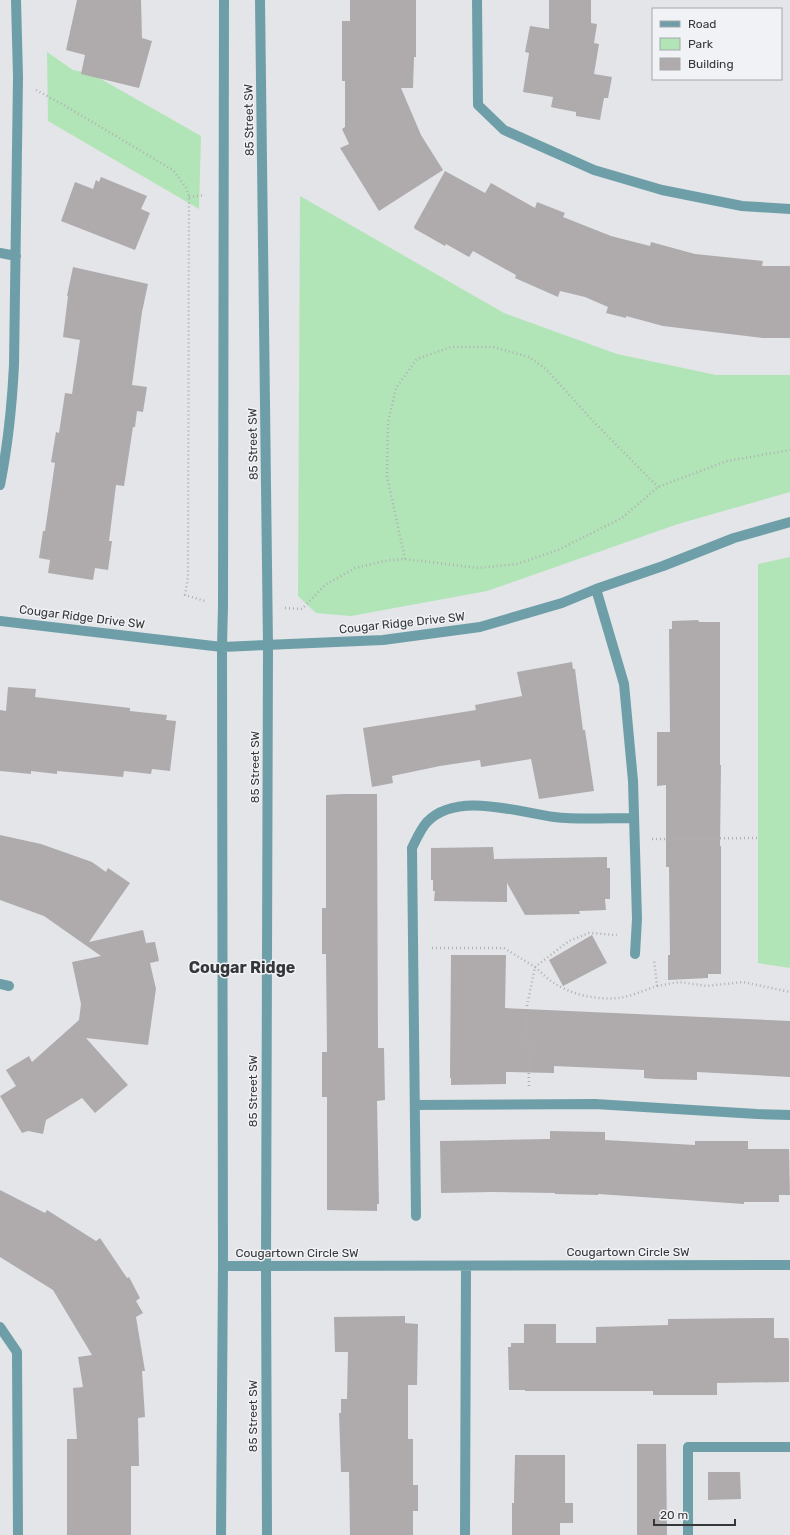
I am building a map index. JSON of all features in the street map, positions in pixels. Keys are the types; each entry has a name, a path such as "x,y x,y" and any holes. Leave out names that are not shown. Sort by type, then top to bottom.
{"street":[{"path":"0,485 6,456 14,365 18,77 16,0"},
{"name":"85 Street SW","path":"221,1535 223,1266 222,647 224,0"},
{"name":"85 Street SW","path":"260,0 268,646 266,1266 267,1535"},
{"path":"477,0 478,105 504,130 594,170 662,190 742,206 790,209"},
{"path":"0,253 16,256"},
{"name":"Cougar Ridge Drive SW","path":"0,621 222,647 383,640 480,627 562,603 734,538 790,522"},
{"path":"596,589 624,684 633,781 636,919 635,954"},
{"path":"416,1216 412,848 427,822 438,813 453,808 474,806 502,808 554,817 633,818"},
{"path":"415,1105 595,1104 790,1115"},
{"name":"Cougartown Circle SW","path":"223,1266 790,1265"},
{"path":"465,1535 466,1266"},
{"path":"0,1327 17,1352 18,1535"},
{"path":"688,1535 688,1447 790,1447"}],"path":[{"path":"37,91 62,104 173,170 187,189 189,197 188,569 185,595"},
{"path":"405,559 387,476 388,422 396,388 418,359 450,347 493,347 529,358 546,369 592,420 658,487"},
{"path":"302,609 325,585 355,568 389,560 405,559 478,568 517,564 558,550 622,518 658,487 727,460 790,450"},
{"path":"634,839 757,838"},
{"path":"529,1104 527,1006 535,967 569,941 588,933 635,936"},
{"path":"412,948 504,948 535,967 553,982 567,990 585,996 620,998 657,986 679,982 707,986 743,982 790,992"},
{"path":"635,954 654,953 657,986"}],"green space":[{"path":"47,52 73,70 92,74 201,136 199,209 48,121"},
{"path":"300,196 504,313 617,354 716,375 790,375 790,492 678,524 487,591 351,616 316,613 298,596"},
{"path":"790,557 790,968 758,963 758,564"}],"building":[{"path":"77,0 141,0 142,38 152,41 139,88 81,74 85,55 66,50"},
{"path":"350,0 416,0 416,57 414,57 413,88 401,88 421,135 443,170 379,211 340,148 349,144 342,129 345,127 345,81 342,81 342,21 350,21"},
{"path":"549,0 591,0 591,23 597,24 594,43 599,44 594,74 612,77 608,98 604,98 600,120 576,116 576,112 551,107 553,97 523,92 529,53 525,52 530,26 549,29"},
{"path":"445,171 485,193 491,183 535,208 537,202 565,213 563,217 611,236 650,246 651,242 695,254 763,261 762,266 790,266 790,338 763,338 663,326 626,316 626,318 606,313 608,307 585,297 560,291 558,297 515,278 516,275 473,251 469,257 446,244 445,246 414,227"},
{"path":"101,177 147,196 141,209 150,213 135,250 61,221 75,182 93,189 96,180 99,182"},
{"path":"73,267 148,284 142,312 132,385 147,387 143,412 137,411 135,427 133,427 124,486 116,485 109,541 112,541 108,570 95,568 93,580 48,573 50,560 39,558 43,531 45,531 55,463 51,462 56,432 59,433 65,393 72,394 80,340 63,337 67,296"},
{"path":"698,620 699,622 720,622 721,974 708,974 708,978 668,980 668,955 670,955 669,867 666,867 666,785 657,786 657,732 670,732 669,629 672,629 672,621"},
{"path":"572,662 573,669 575,669 583,730 585,730 594,791 539,799 531,759 481,767 480,760 440,766 392,776 393,783 372,787 363,728 476,710 475,705 522,696 517,672"},
{"path":"8,687 36,689 35,697 130,708 130,711 167,715 166,720 176,721 170,771 152,769 151,774 124,771 123,777 57,771 57,774 31,771 31,774 0,771 0,710 6,711"},
{"path":"377,794 378,1048 384,1048 385,1100 377,1101 379,1204 377,1204 377,1211 327,1210 327,1097 322,1097 322,1052 327,1052 326,954 322,954 322,908 326,908 326,795"},
{"path":"0,835 41,844 92,862 106,872 108,868 130,883 89,942 143,930 146,943 155,942 159,961 150,963 156,989 148,1045 86,1038 128,1085 95,1113 82,1098 46,1120 43,1134 28,1131 22,1133 0,1096 16,1086 6,1070 29,1056 32,1062 79,1020 81,1004 72,962 101,956 44,916 0,900"},
{"path":"493,847 494,859 607,857 607,868 610,868 610,899 605,899 606,910 579,911 580,914 525,915 507,883 507,902 434,901 435,891 433,891 433,880 431,880 431,848"},
{"path":"592,935 607,963 563,986 549,960"},
{"path":"451,955 506,955 505,1008 790,1021 790,1077 697,1072 697,1080 655,1079 644,1078 644,1070 554,1066 554,1073 506,1072 506,1084 451,1085"},
{"path":"550,1131 605,1132 605,1140 695,1145 695,1141 748,1141 748,1149 789,1149 790,1195 779,1195 779,1202 744,1202 744,1204 598,1194 492,1192 441,1193 440,1141 550,1139"},
{"path":"0,1190 45,1213 47,1210 96,1241 100,1238 127,1278 129,1277 140,1298 136,1301 143,1313 136,1317 145,1371 142,1371 145,1417 138,1418 139,1466 131,1466 131,1535 67,1535 67,1439 77,1439 73,1388 83,1387 78,1357 92,1355 53,1290 0,1257"},
{"path":"405,1316 405,1323 418,1324 417,1385 408,1385 408,1439 413,1439 413,1485 418,1485 418,1511 413,1511 413,1535 350,1535 349,1472 341,1472 339,1413 341,1413 341,1399 347,1399 348,1352 335,1352 334,1317"},
{"path":"774,1318 774,1338 788,1338 789,1341 789,1382 717,1383 717,1395 653,1395 653,1391 509,1390 508,1347 511,1347 511,1343 524,1343 524,1324 556,1324 556,1343 596,1343 596,1327 668,1325 668,1319"},
{"path":"637,1444 666,1444 667,1535 637,1535"},
{"path":"515,1455 565,1455 565,1503 573,1503 573,1523 560,1523 560,1535 512,1535"},
{"path":"708,1472 740,1472 741,1499 708,1500"}],"district":[{"name":"Cougar Ridge","path":"242,967"}]}
